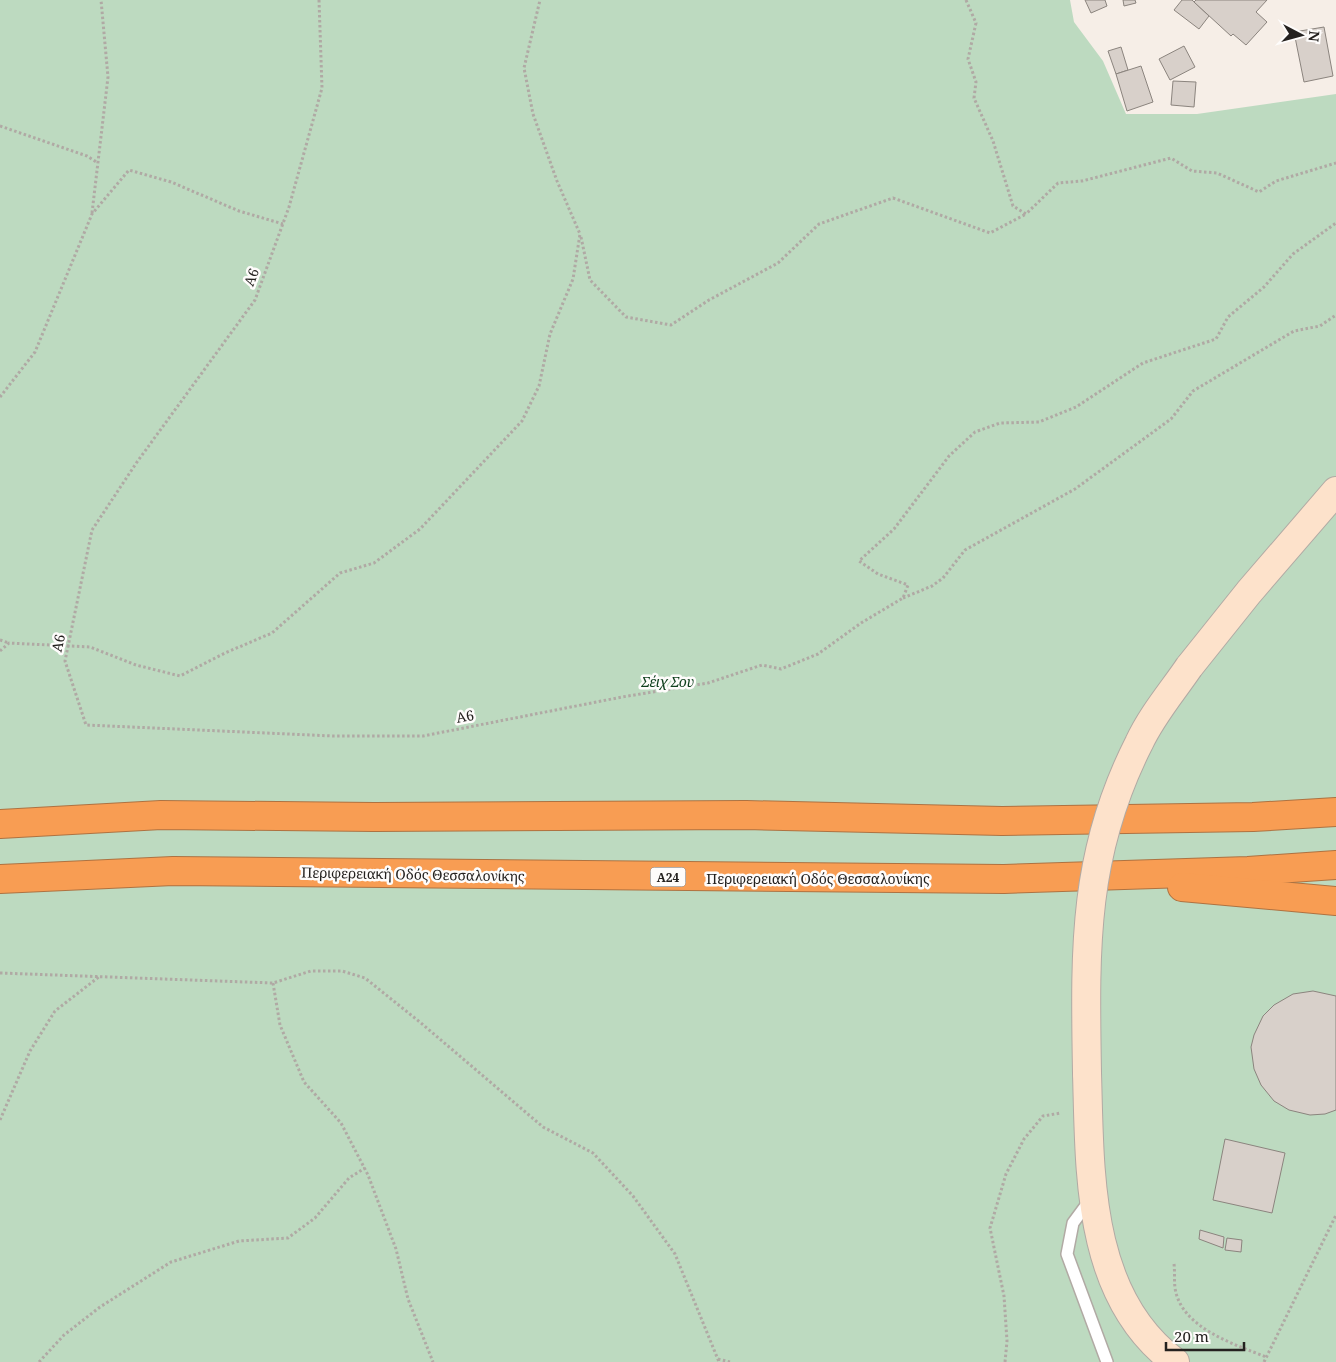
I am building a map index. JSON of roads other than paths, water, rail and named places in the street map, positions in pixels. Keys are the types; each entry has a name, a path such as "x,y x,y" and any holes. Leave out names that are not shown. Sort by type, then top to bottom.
{"highway":[{"path":"0,824 161,815 393,817 746,815 1002,821 1253,817 1336,812"},
{"name":"Περιφερειακή Οδός Θεσσαλονίκης","path":"0,879 173,871 1004,879 1112,876 1336,865"},
{"path":"1112,876 1173,886 1336,901"}],"main road":[{"path":"1175,1362 1153,1342 1125,1303 1103,1251 1093,1196 1088,1108 1086,965 1090,902 1103,831 1114,796 1139,741 1153,718 1189,667 1255,585 1336,491"}],"lane":[{"path":"1093,1196 1073,1223 1067,1254 1107,1362"}],"park label":[{"name":"Σέιχ Σου","path":"668,681"}]}
